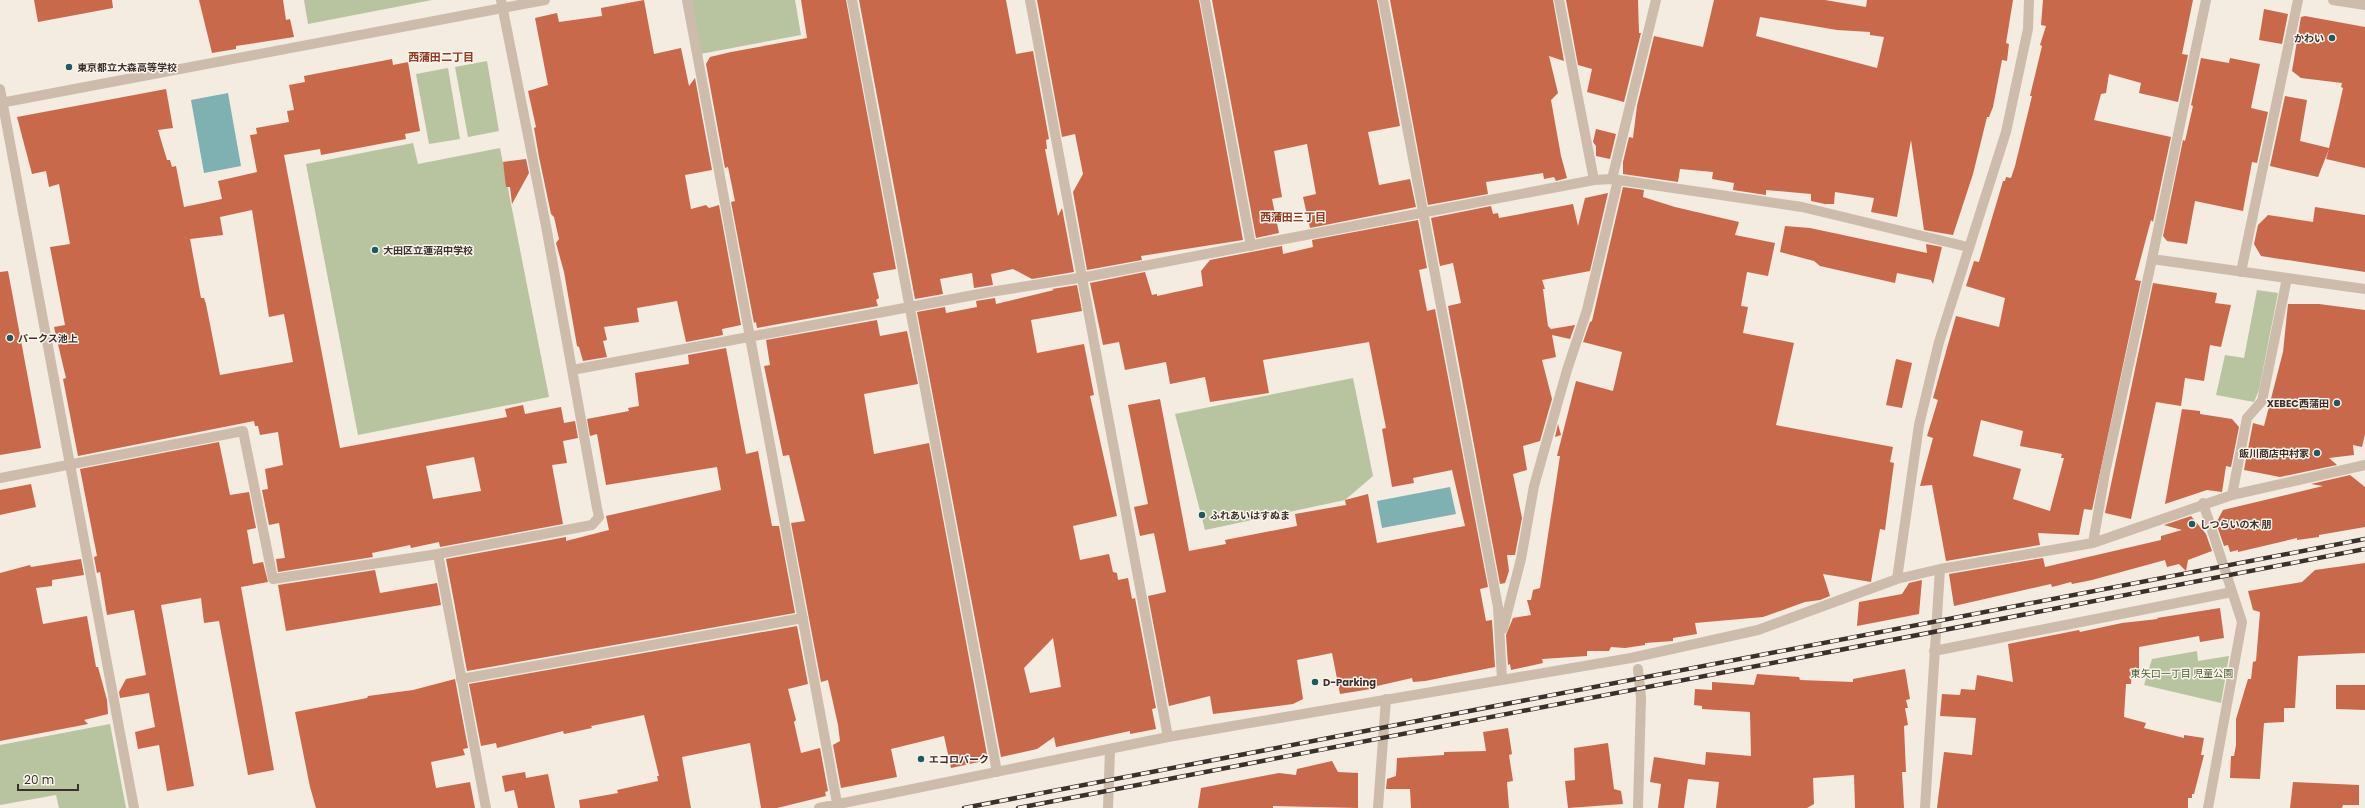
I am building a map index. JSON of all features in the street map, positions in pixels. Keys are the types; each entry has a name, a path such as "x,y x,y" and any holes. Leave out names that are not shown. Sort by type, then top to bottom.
{"street":[{"path":"1,103 502,4 545,0"},
{"path":"686,0 837,803"},
{"path":"852,0 997,772"},
{"path":"1030,0 1168,737"},
{"path":"1205,0 1251,246"},
{"path":"1383,0 1425,214 1498,608 1502,679"},
{"path":"1559,0 1594,180"},
{"path":"1500,641 1521,559 1534,486 1567,370 1586,310 1656,0"},
{"path":"1897,579 1919,425 1939,342 1968,247 2006,132 2028,29 2029,0"},
{"path":"2094,543 2105,473 2152,259 2206,0"},
{"path":"2242,272 2298,0"},
{"path":"2333,0 2365,5"},
{"path":"0,478 243,431 273,579 438,554 592,525 599,517 502,4"},
{"path":"0,89 1,103 134,808"},
{"path":"572,370 909,307 1425,214 1594,180 1615,180 1802,207 1968,247"},
{"path":"2152,259 2365,289"},
{"path":"2232,495 2247,418 2262,401 2287,278"},
{"path":"819,808 837,803 1110,750 1168,737 1631,658 1758,630 1897,579 1940,569 2094,543 2203,503 2365,465"},
{"path":"2203,503 2242,622 2208,808"},
{"path":"438,554 486,808"},
{"path":"1925,808 1940,569"},
{"path":"1934,651 2232,592"},
{"path":"462,679 803,618"},
{"path":"1638,669 1640,698 1638,808"},
{"path":"1378,808 1386,699"},
{"path":"1108,808 1110,750"}],"green space":[{"path":"304,0 432,0 308,24"},
{"path":"690,0 795,0 801,35 700,54"},
{"path":"487,61 499,131 468,137 455,67"},
{"path":"448,68 460,139 429,144 416,74"},
{"path":"413,143 418,164 500,148 549,397 358,435 306,164"},
{"path":"2257,290 2278,293 2259,390 2254,402 2216,395 2225,355 2244,358"},
{"path":"1353,378 1373,476 1345,500 1205,530 1175,414"},
{"name":"東矢口一丁目 児童公園","path":"2197,651 2198,661 2229,656 2221,703 2144,685 2152,659"},
{"path":"110,724 126,808 59,808 56,795 0,805 0,745"}],"water":[{"path":"228,93 241,166 204,173 191,100"},
{"path":"1450,487 1456,514 1382,528 1377,501"}],"building":[{"path":"34,0 112,0 113,8 38,22"},
{"path":"199,0 283,0 286,20 290,19 294,37 236,46 236,49 212,53"},
{"path":"644,0 654,54 681,48 689,86 695,78 712,170 685,175 691,209 706,205 709,208 719,205 741,325 722,329 723,335 686,342 677,301 637,308 639,322 604,327 607,340 603,341 607,357 583,361 579,347 577,346 564,272 556,243 559,239 554,217 551,214 539,157 534,128 536,127 528,91 548,85 535,18 557,13 559,22 602,16 601,8"},
{"path":"801,0 846,0 896,269 873,273 879,298 876,300 878,306 757,328 756,322 754,323 731,202 735,201 728,167 725,168 706,64 710,57 807,38"},
{"path":"859,0 1006,0 1016,54 1033,51 1049,139 1046,140 1047,149 1045,149 1058,216 1062,208 1074,272 1032,279 1013,269 991,274 993,285 974,288 972,273 940,279 943,294 915,299"},
{"path":"1037,0 1199,0 1243,240 1141,256 1142,260 1087,270 1073,192 1083,174 1075,134 1062,137"},
{"path":"1212,0 1377,0 1400,126 1368,132 1379,185 1410,179 1416,207 1310,228 1303,197 1316,194 1307,144 1274,151 1282,197 1272,199 1279,233 1256,238"},
{"path":"1390,0 1553,0 1564,61 1549,56 1558,93 1551,100 1561,156 1567,178 1556,181 1554,177 1544,179 1543,173 1486,182 1488,194 1428,205"},
{"path":"1566,0 1638,0 1639,33 1641,33 1624,102 1587,92 1592,69 1578,65"},
{"path":"1714,0 1825,0 1866,7 1867,0 2013,0 2006,43 2009,44 2007,61 2002,60 1993,107 1989,117 1987,117 1973,174 1953,235 1924,230 1911,140 1897,217 1871,212 1874,198 1835,192 1834,204 1825,204 1811,201 1811,194 1766,190 1766,195 1733,190 1734,183 1712,179 1713,172 1680,169 1678,182 1623,174 1623,162 1629,137 1633,138 1637,106 1654,36 1703,47","holes":["1760,17 1837,30 1870,32 1870,35 1884,37 1877,68 1756,36"]},
{"path":"2043,0 2193,0 2182,54 2188,55 2178,102 2139,93 2141,83 2109,74 2106,93 2101,94 2094,120 2171,137 2153,222 2151,220 2135,280 2141,281 2092,510 2084,509 2079,535 2038,533 2040,545 1946,561 1932,485 1920,486 1933,438 1927,436 1938,400 1933,398 1956,316 1999,327 2005,298 1966,286 1974,261 1979,262 2003,181 2005,181 2006,177 2011,178 2015,166 2032,96 2030,96 2042,46 2040,45 2046,26 2041,25","holes":["1981,420 2023,431 2020,446 2062,454 2061,458 2064,458 2050,511 2013,499 2021,469 1973,456"]},
{"path":"2264,9 2288,14 2282,44 2259,40"},
{"path":"2305,16 2365,27 2365,168 2326,159 2329,149 2318,177 2270,166 2285,96 2307,100 2300,141 2329,148 2339,106 2343,88 2341,87 2342,83 2301,78 2292,71 2301,17"},
{"path":"2201,58 2229,63 2230,58 2260,64 2251,108 2268,112 2257,163 2252,162 2243,211 2195,201 2187,244 2167,241 2163,236 2183,140 2185,141 2193,106 2191,105"},
{"path":"392,59 393,65 408,62 420,131 405,134 406,139 321,155 320,149 284,155 340,448 507,417 505,409 523,405 525,414 561,407 564,423 575,421 578,438 563,441 567,463 552,465 563,524 440,547 439,542 411,548 410,545 372,553 373,557 278,572 276,559 285,558 279,523 269,525 262,490 268,489 265,469 283,465 278,432 260,435 258,426 255,426 254,421 78,456 63,379 66,378 54,327 65,325 50,247 70,244 59,184 49,187 46,171 32,174 17,117 166,89 173,128 158,130 167,160 170,160 172,167 176,166 184,207 222,199 218,181 257,172 250,135 257,134 256,128 289,122 287,111 294,110 289,85 305,82 304,76","holes":["252,210 269,317 284,314 293,362 220,375 206,304 204,298 201,298 190,239 223,235 220,217","474,457 481,491 433,499 426,466"]},
{"path":"1596,129 1616,134 1610,159 1596,156 1596,146 1593,142"},
{"path":"526,159 529,173 512,204 510,187 506,187 503,162"},
{"path":"1623,187 1644,190 1643,197 1675,207 1739,222 1735,235 1775,243 1768,276 1747,272 1741,306 1748,307 1743,333 1794,343 1776,425 1893,447 1890,462 1894,463 1885,530 1880,529 1871,582 1823,574 1830,596 1820,600 1805,602 1763,617 1695,623 1697,634 1673,638 1673,641 1645,643 1645,645 1625,648 1611,647 1609,651 1587,651 1587,656 1542,659 1543,663 1511,670 1510,664 1508,665 1506,635 1513,618 1531,615 1527,600 1531,600 1533,590 1540,588 1560,456 1557,456 1576,381 1613,391 1622,352 1583,342 1590,322 1592,321"},
{"path":"1608,193 1590,271 1542,280 1545,289 1543,289 1548,326 1551,329 1575,325 1570,339 1552,335 1556,357 1542,360 1552,399 1540,441 1523,446 1527,470 1513,474 1522,518 1515,555 1507,555 1509,571 1505,583 1500,584 1448,306 1461,303 1453,263 1440,266 1431,218 1491,206 1493,214 1498,213 1499,218 1573,204 1578,226 1585,198"},
{"path":"2315,207 2365,215 2365,272 2261,256 2254,244 2258,225 2268,215 2313,222"},
{"path":"1418,220 1427,268 1419,270 1427,311 1435,309 1488,587 1480,589 1486,621 1492,620 1495,667 1425,681 1413,682 1412,678 1377,686 1377,688 1340,694 1332,653 1297,660 1303,699 1293,704 1213,714 1210,696 1169,706 1148,596 1166,592 1154,533 1140,536 1134,507 1148,504 1128,405 1160,399 1189,551 1226,544 1225,540 1297,526 1295,514 1346,505 1345,500 1368,494 1377,543 1465,526 1452,470 1413,478 1414,483 1392,487 1382,429 1386,428 1369,342 1263,360 1269,393 1210,402 1205,377 1170,384 1166,362 1125,370 1119,342 1103,345 1090,283 1145,272 1152,295 1157,294 1157,296 1203,286 1201,271 1210,260 1282,246 1283,254 1313,247 1312,240"},
{"path":"1785,226 1810,228 1927,253 1926,244 1942,247 1933,284 1931,280 1897,273 1895,283 1820,266 1814,261 1780,252"},
{"name":"パークス池上","path":"8,271 41,448 0,455 0,272"},
{"path":"2153,283 2217,293 2215,303 2231,305 2221,347 2210,345 2204,381 2185,378 2181,406 2156,402 2131,519 2105,513"},
{"path":"1077,285 1082,311 1031,320 1037,353 1084,344 1094,395 1090,396 1117,516 1073,526 1080,560 1109,554 1113,572 1117,573 1118,580 1128,578 1132,599 1135,598 1156,708 1152,709 1156,729 1130,734 1130,731 1056,747 1054,737 1037,749 1001,757 917,312 945,307 946,313 977,307 976,301 995,298 996,304 1054,290 1052,289","holes":["1053,638 1061,687 1030,693 1024,668"]},
{"path":"2288,304 2319,304 2365,310 2365,434 2362,447 2353,445 2354,455 2329,458 2337,465 2280,477 2244,470 2253,423 2264,426 2283,352"},
{"path":"877,320 880,336 907,331 918,384 864,394 874,454 929,443 988,760 951,768 944,736 891,749 897,777 841,788 833,745 840,741 838,725 828,680 821,682 791,523 805,521 789,455 783,456 764,366 770,365 766,340"},
{"path":"726,348 746,454 758,451 772,526 779,526 795,613 467,671 446,559 566,537 566,541 609,530 606,516 721,490 717,467 606,485 597,434 590,436 587,419 629,411 628,408 639,406 635,373 689,364 688,355"},
{"path":"1896,359 1912,363 1902,408 1886,405"},
{"path":"2182,409 2200,411 2200,414 2232,419 2239,427 2231,467 2226,466 2222,492 2207,490 2165,504"},
{"path":"1558,424 1561,435 1555,437"},
{"path":"219,442 230,495 249,492 256,528 247,530 253,564 263,562 268,582 241,587 274,770 248,775 219,621 204,623 201,598 161,605 194,786 167,791 159,745 138,749 135,732 155,727 149,693 120,698 119,692 126,679 146,675 134,610 107,615 100,572 97,573 94,557 97,556 80,469"},
{"path":"2350,475 2365,487 2365,527 2319,535 2319,537 2297,540 2297,538 2238,552 2238,550 2230,552 2228,545 2224,546 2216,523 2223,510 2323,486 2311,484"},
{"path":"31,484 36,507 0,515 0,490"},
{"path":"2191,516 2206,534 2212,551 2188,560 2186,571 2179,564 2167,567 2165,560 2092,580 2072,584 2071,582 2052,587 2051,584 1954,606 1949,574 2043,558 2045,567 2161,540 2161,536 2182,530 2164,525"},
{"path":"81,559 84,575 52,580 52,586 36,588 43,624 87,616 96,667 98,667 107,700 108,714 84,720 88,724 0,741 0,573 30,565 31,567"},
{"path":"2365,563 2365,653 2298,656 2295,708 2284,708 2284,722 2264,723 2260,779 2230,778 2231,756 2234,756 2236,745 2236,719 2248,679 2251,679 2253,662 2256,661 2260,612 2253,610 2248,591 2302,582 2315,570"},
{"path":"375,570 380,593 437,583 441,605 286,631 278,585"},
{"path":"1922,580 1919,614 1857,626 1859,602 1902,594 1909,583"},
{"path":"2220,608 2224,638 2200,642 2199,636 2139,647 2139,670 2132,670 2131,684 2126,684 2124,717 2146,723 2144,728 2184,738 2184,735 2204,738 2201,755 2204,755 2194,794 2192,794 2192,798 2188,798 2188,808 1937,808 1944,752 1972,755 1976,718 1940,716 1942,694 1960,695 1961,689 1975,690 1977,675 2013,682 2008,644 2079,630 2080,632 2122,623 2158,619 2157,618"},
{"path":"797,626 808,684 788,689 796,720 794,722 801,753 820,748 828,791 825,792 826,796 777,808 761,808 750,743 682,757 691,808 580,808 579,800 618,793 617,790 658,781 657,776 659,776 644,715 591,726 592,728 564,734 563,731 497,748 496,743 481,746 469,684"},
{"path":"1905,669 1910,699 1906,700 1908,708 1905,708 1908,725 1904,726 1906,772 1902,772 1904,808 1855,808 1854,775 1813,778 1814,804 1807,808 1716,808 1719,782 1688,779 1684,808 1658,808 1661,784 1650,782 1654,757 1705,765 1706,752 1751,756 1750,712 1702,709 1702,706 1694,705 1695,689 1712,690 1712,682 1754,685 1757,674 1799,677 1800,680 1853,682 1853,679"},
{"path":"455,679 468,748 463,749 465,755 431,762 436,788 470,782 475,808 316,808 310,787 295,712 367,698 368,696 413,690"},
{"path":"2336,685 2365,685 2365,710 2336,709"},
{"path":"1508,728 1512,754 1509,755 1513,781 1507,782 1509,808 1411,808 1410,789 1386,789 1387,779 1396,776 1397,758 1444,755 1444,752 1486,751 1483,732"},
{"path":"1608,743 1614,789 1621,791 1623,804 1568,808 1565,781 1575,780 1574,748"},
{"path":"1332,761 1338,772 1358,773 1358,808 1273,806 1273,808 1198,808 1201,788 1279,773 1296,775 1297,769"},
{"path":"525,772 526,778 548,774 555,808 518,808 514,790 505,792 502,776"},
{"path":"2293,782 2359,785 2359,805 2343,805 2342,808 2290,808"}],"railway":[{"path":"964,808 2365,539"},
{"path":"1018,808 2365,549"}],"place":[{"name":"かわい","path":"2332,38"},
{"name":"東京都立大森高等学校","path":"69,67"},
{"name":"大田区立蓮沼中学校","path":"375,250"},
{"name":"パークス池上","path":"10,338"},
{"name":"XEBEC西蒲田","path":"2337,403"},
{"name":"飯川商店中村家","path":"2317,453"},
{"name":"ふれあいはすぬま","path":"1202,515"},
{"name":"しつらいの木 朋","path":"2192,524"},
{"name":"D-Parking","path":"1315,682"},
{"name":"エコロパーク","path":"921,759"}],"district":[{"name":"西蒲田二丁目","path":"441,57"},
{"name":"西蒲田三丁目","path":"1293,217"}]}
